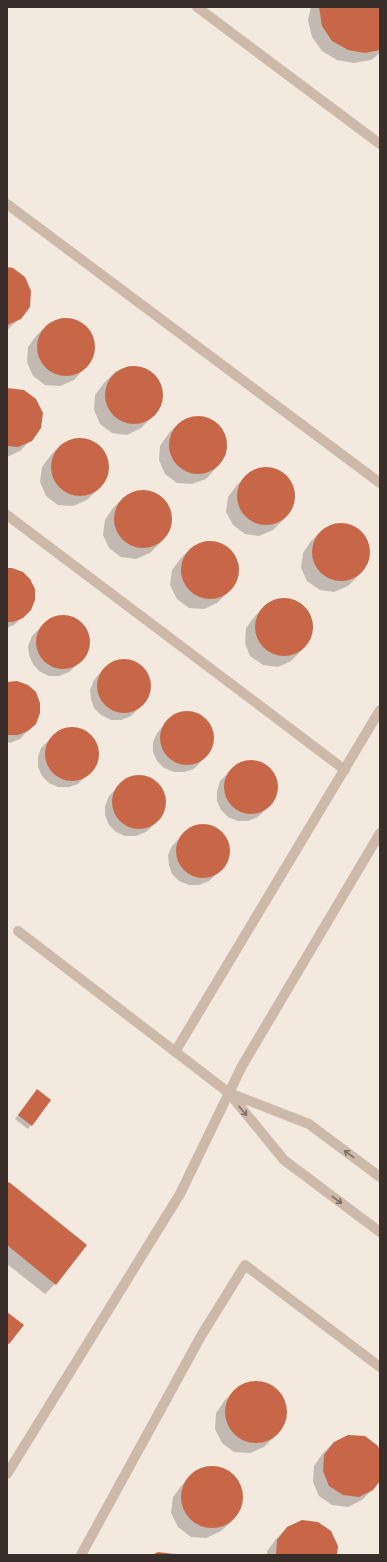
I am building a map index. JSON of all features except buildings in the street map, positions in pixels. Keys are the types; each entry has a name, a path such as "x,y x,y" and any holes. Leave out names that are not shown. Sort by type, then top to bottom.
{"lane":[{"path":"197,7 380,144"},
{"path":"7,204 380,483"},
{"path":"7,515 345,770"},
{"path":"175,1052 380,710"},
{"path":"7,1474 180,1194 242,1066 380,833"},
{"path":"18,931 229,1093 284,1160 380,1232"},
{"path":"229,1093 308,1124 380,1177"},
{"path":"81,1555 201,1336 245,1265 380,1368"}]}
